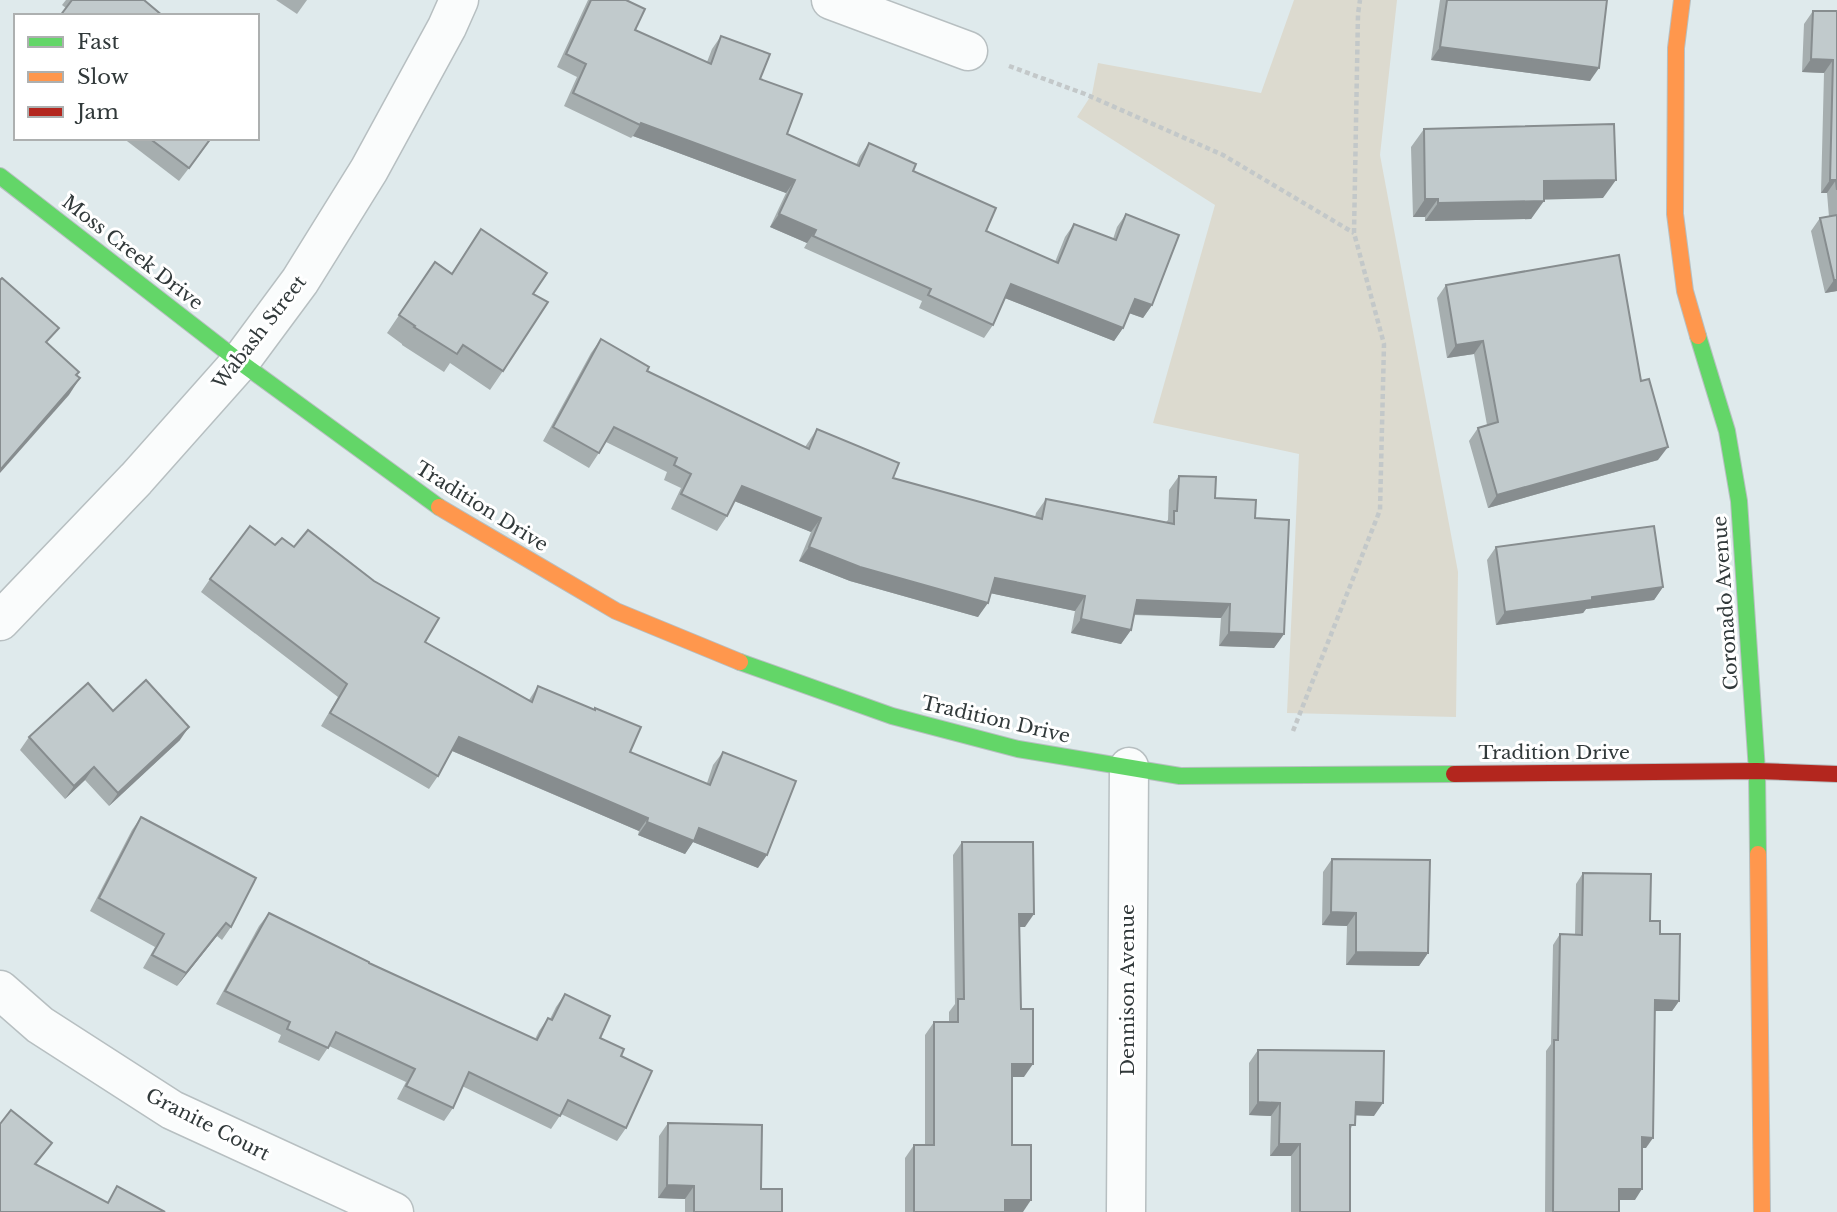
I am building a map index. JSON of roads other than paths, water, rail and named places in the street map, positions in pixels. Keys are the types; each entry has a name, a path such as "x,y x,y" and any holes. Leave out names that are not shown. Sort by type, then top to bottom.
{"street":[{"name":"Wabash Street","path":"0,621 136,479 240,362 300,281 369,170 459,0"},
{"path":"831,0 968,51"},
{"name":"Coronado Avenue","path":"1682,0 1676,48 1675,215 1685,291 1727,431 1739,501 1758,771 1762,1212"},
{"name":"Moss Creek Drive","path":"0,176 240,362"},
{"name":"Tradition Drive","path":"240,362 447,513 616,611 732,659 892,716 1018,749 1180,776 1758,771 1837,774"},
{"name":"Dennison Avenue","path":"1126,1212 1129,767"},
{"name":"Granite Court","path":"0,990 40,1025 172,1110 394,1212"}]}
